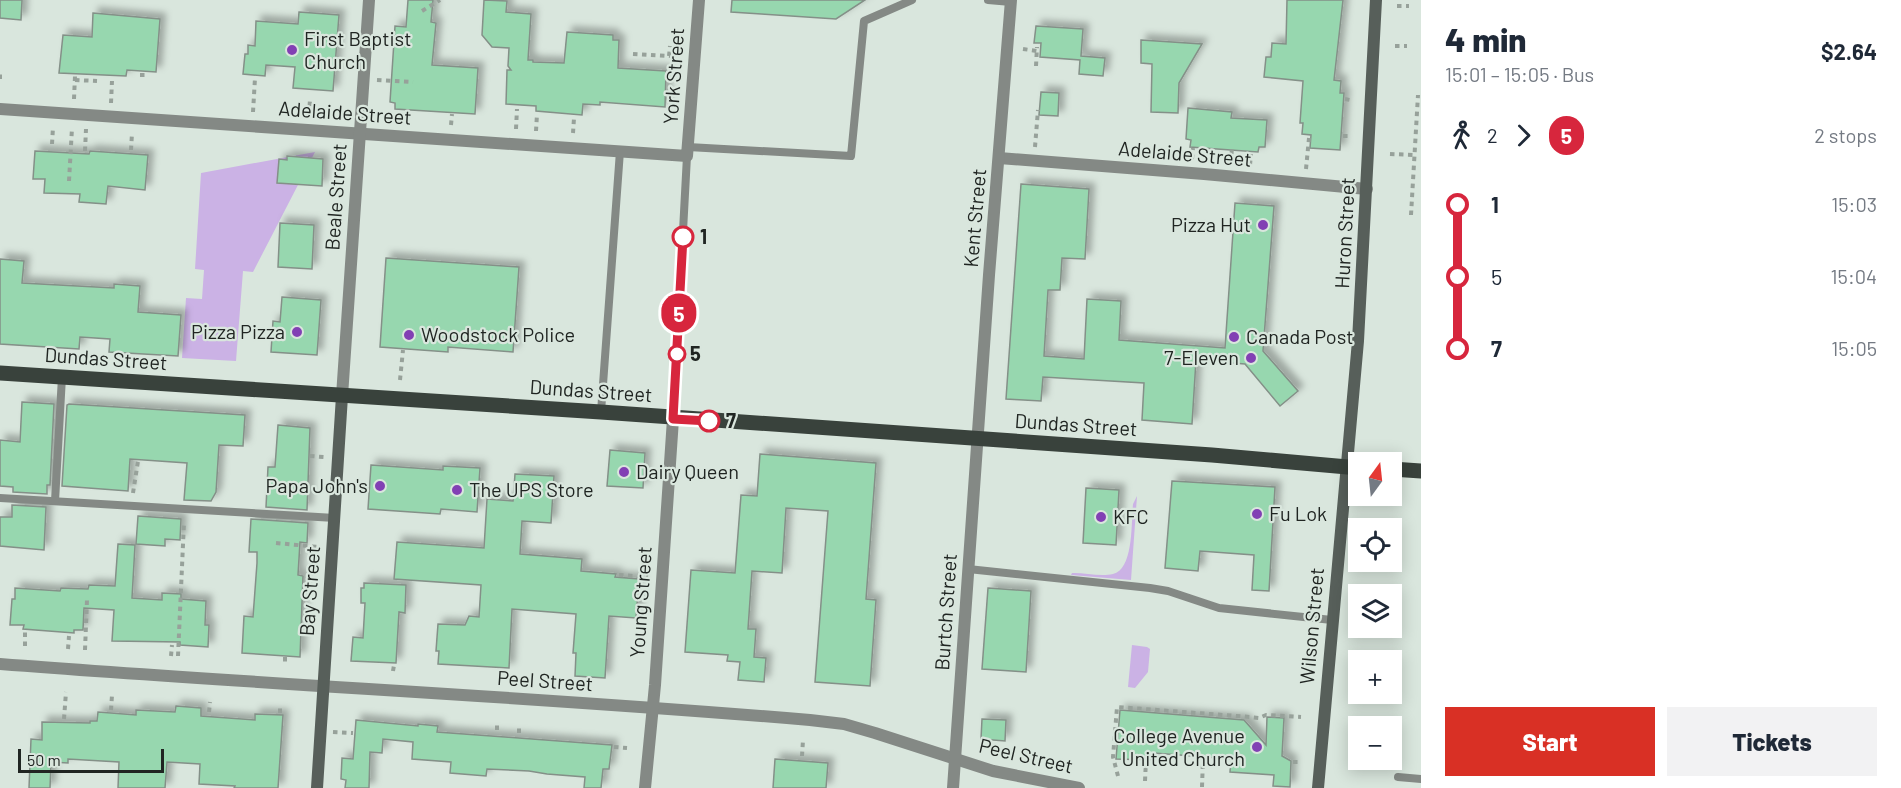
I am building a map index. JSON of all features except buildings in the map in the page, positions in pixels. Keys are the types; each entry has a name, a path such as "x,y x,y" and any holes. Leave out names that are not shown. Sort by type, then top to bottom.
{"main road":[{"name":"Huron Street","path":"1353,452 1376,0"},
{"name":"Dundas Street","path":"0,373 601,412 1348,467"},
{"name":"Bay Street","path":"317,788 342,396"},
{"path":"1402,470 1421,471"},
{"name":"Wilson Street","path":"1318,788 1332,620 1348,498"}],"street":[{"name":"Beale Street","path":"342,396 369,0"},
{"name":"York Street","path":"688,151 699,0"},
{"name":"Kent Street","path":"978,439 1011,1"},
{"name":"Adelaide Street","path":"0,109 620,151 688,151"},
{"name":"Adelaide Street","path":"999,159 1367,189"},
{"name":"Young Street","path":"645,788 653,708 673,419"},
{"name":"Burtch Street","path":"953,788 978,439"},
{"name":"Peel Street","path":"0,664 810,720 844,724 993,771 1079,788"}],"lane":[{"path":"673,419 688,151 851,156 864,21 912,0"},
{"path":"988,0 1011,1"},
{"path":"601,412 620,151"},
{"path":"55,501 62,377"},
{"path":"0,498 335,518"},
{"path":"968,568 1150,588 1168,591 1219,608 1332,620"},
{"path":"1398,777 1421,779"}],"path":[{"path":"422,11 440,0"},
{"path":"1397,6 1409,6"},
{"path":"633,54 669,56 670,46"},
{"path":"1395,46 1407,46"},
{"path":"1023,50 1037,49 1036,66"},
{"path":"0,74 0,79"},
{"path":"140,75 149,75"},
{"path":"74,100 75,78 97,81"},
{"path":"253,112 255,78"},
{"path":"377,80 412,82"},
{"path":"111,103 112,81"},
{"path":"1411,215 1418,95"},
{"path":"309,115 310,99"},
{"path":"516,129 517,110"},
{"path":"1035,147 1038,110"},
{"path":"451,126 452,114"},
{"path":"536,131 537,114"},
{"path":"573,133 574,118"},
{"path":"1037,123 1043,124"},
{"path":"52,144 53,127"},
{"path":"69,181 72,128"},
{"path":"85,151 86,129"},
{"path":"131,150 132,132"},
{"path":"1306,169 1309,138"},
{"path":"1231,163 1232,146"},
{"path":"1192,160 1193,148"},
{"path":"1250,165 1251,154"},
{"path":"1390,154 1415,154"},
{"path":"400,380 402,350"},
{"path":"310,456 324,457"},
{"path":"132,506 138,460"},
{"path":"178,656 185,509"},
{"path":"276,543 318,547"},
{"path":"619,575 650,577"},
{"path":"85,650 87,600"},
{"path":"25,646 26,631"},
{"path":"68,649 69,636"},
{"path":"171,656 172,645"},
{"path":"285,657 285,664"},
{"path":"393,671 394,664"},
{"path":"64,719 66,692"},
{"path":"111,710 112,695"},
{"path":"209,712 210,702"},
{"path":"280,706 280,713"},
{"path":"1118,776 1113,757 1117,707 1259,718 1266,715 1301,717"},
{"path":"497,722 497,730"},
{"path":"519,723 519,733"},
{"path":"333,732 353,733"},
{"path":"802,756 803,740"},
{"path":"614,747 627,748"},
{"path":"1202,787 1203,759"},
{"path":"1145,781 1146,760"},
{"path":"1293,762 1299,762"}],"shaded area":[{"path":"315,152 253,272 243,271 236,361 182,358 186,298 202,299 204,270 195,269 201,173"},
{"path":"1137,496 1131,580 1071,575 1072,573 1108,575 1120,570 1128,554 1133,504"},
{"path":"1132,645 1150,649 1148,672 1135,688 1128,687"}],"bus line":[{"name":"5","path":"683,237 673,419 709,421"}],"place":[{"name":"First Baptist Church","path":"292,50"},
{"name":"Pizza Hut","path":"1263,225"},
{"name":"1","path":"683,237"},
{"name":"Pizza Pizza","path":"297,332"},
{"name":"Woodstock Police","path":"409,335"},
{"name":"Canada Post","path":"1234,337"},
{"name":"5","path":"677,354"},
{"name":"7-Eleven","path":"1251,358"},
{"name":"7","path":"709,421"},
{"name":"Dairy Queen","path":"624,472"},
{"name":"Papa John's","path":"380,486"},
{"name":"The UPS Store","path":"457,490"},
{"name":"Fu Lok","path":"1257,514"},
{"name":"KFC","path":"1101,517"},
{"name":"College Avenue United Church","path":"1257,747"}]}
